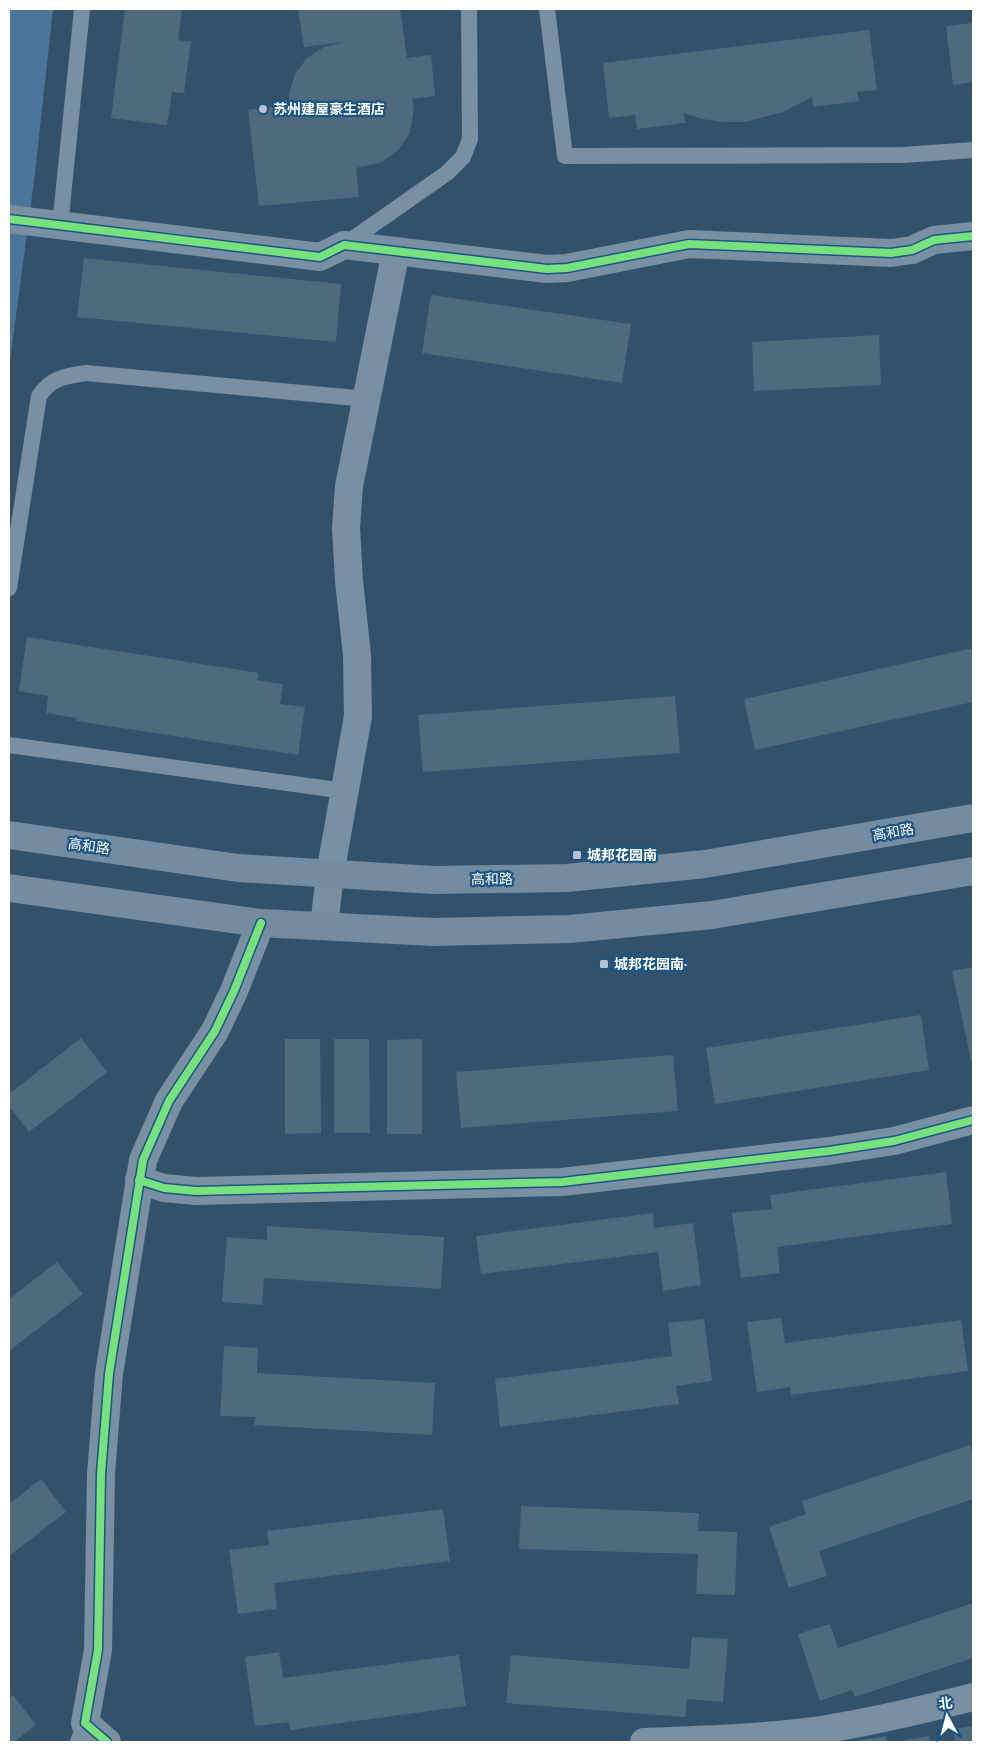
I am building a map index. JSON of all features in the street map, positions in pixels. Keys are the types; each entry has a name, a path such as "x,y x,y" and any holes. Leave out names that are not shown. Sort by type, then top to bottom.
{"main road":[{"name":"高和路","path":"9,835 238,868 434,880 567,878 705,864 973,818"},
{"path":"9,888 261,923 433,932 570,930 712,915 973,871"}],"street":[{"path":"34,223 320,257 344,245 547,269 585,265 689,244 891,253 912,250 934,240 973,236"},
{"path":"324,926 330,874 358,716 358,686 346,528 349,486 396,251"},
{"path":"107,1742 82,1733 98,1650 101,1474 109,1374 143,1160 157,1124 183,1077 215,1031 261,923"},
{"path":"140,1180 164,1188 196,1191 562,1182 744,1163 838,1150 894,1141 973,1120"},
{"path":"644,1742 734,1738 820,1730 914,1712 973,1697"}],"lane":[{"path":"34,223 82,9"},
{"path":"344,245 447,173 463,157 470,139 469,9"},
{"path":"547,9 565,156 903,155 973,150"},
{"path":"9,588 39,396 45,386 55,379 86,373 367,399"},
{"path":"9,745 345,790"}],"water":[{"path":"9,9 53,9 34,181 9,368"}],"building":[{"path":"125,9 182,9 178,40 191,42 184,93 172,92 167,125 111,118"},
{"path":"298,9 400,9 407,58 431,55 435,96 412,99 414,108 410,133 398,150 382,162 356,168 359,197 259,206 248,110 289,105 289,94 295,74 307,58 324,47 343,42 304,47"},
{"path":"973,23 973,82 953,85 946,26"},
{"path":"869,30 877,90 857,92 859,101 813,107 812,97 783,112 745,122 702,119 684,113 685,123 637,129 635,115 609,118 603,63"},
{"path":"84,258 341,284 336,342 77,317"},
{"path":"431,295 631,324 622,383 422,353"},
{"path":"879,335 881,385 754,391 752,342"},
{"path":"27,637 259,673 257,680 283,684 280,704 305,707 298,755 76,721 77,718 46,713 48,696 19,691"},
{"path":"973,648 973,702 755,750 744,699"},
{"path":"675,696 680,753 423,772 418,715"},
{"path":"973,967 973,1065 972,1065 952,971"},
{"path":"921,1015 929,1070 715,1104 706,1048"},
{"path":"81,1038 107,1072 29,1132 9,1106 9,1094"},
{"path":"285,1039 320,1039 321,1133 285,1134"},
{"path":"334,1039 369,1039 370,1133 334,1133"},
{"path":"422,1039 422,1134 387,1134 387,1040"},
{"path":"673,1055 678,1111 461,1128 456,1072"},
{"path":"946,1172 952,1224 777,1247 780,1273 741,1278 732,1213 772,1209 770,1195"},
{"path":"653,1213 654,1228 693,1223 701,1285 663,1291 658,1252 481,1274 476,1236"},
{"path":"267,1226 444,1237 441,1289 264,1278 262,1305 222,1302 227,1237 267,1240"},
{"path":"57,1262 83,1294 9,1351 9,1299"},
{"path":"781,1318 785,1343 961,1320 968,1371 791,1395 790,1387 757,1392 747,1322"},
{"path":"704,1319 712,1381 676,1386 679,1404 500,1427 495,1379 672,1356 668,1323"},
{"path":"224,1346 258,1348 257,1373 435,1383 432,1435 254,1425 255,1417 220,1416"},
{"path":"970,1445 973,1456 973,1499 819,1551 827,1576 789,1588 769,1527 806,1514 802,1501"},
{"path":"41,1479 66,1512 9,1556 9,1504"},
{"path":"521,1506 699,1513 698,1531 737,1532 735,1595 696,1594 698,1554 519,1549"},
{"path":"443,1509 450,1561 274,1583 277,1609 238,1614 229,1550 269,1545 267,1531"},
{"path":"973,1603 973,1658 855,1697 852,1690 820,1701 798,1634 830,1624 838,1648"},
{"path":"692,1637 728,1639 723,1702 687,1699 685,1717 506,1703 511,1655 689,1669"},
{"path":"279,1652 283,1678 459,1655 466,1706 290,1730 289,1722 255,1726 245,1657"},
{"path":"13,1695 36,1725 14,1742 9,1742 9,1698"},
{"path":"973,1726 973,1742 955,1742 953,1729"},
{"path":"886,1736 887,1742 856,1742 856,1741"},
{"path":"929,1736 930,1742 900,1742 900,1741"}],"cycle path":[{"path":"9,219 320,257 344,245 547,269 567,268 689,244 891,253 912,250 934,240 973,236"},
{"path":"107,1742 85,1723 98,1650 101,1474 109,1374 143,1160 169,1101 215,1031 234,991 261,923"},
{"path":"139,1180 164,1188 196,1191 562,1182 829,1151 894,1141 973,1120"}],"place":[{"name":"苏州建屋豪生酒店","path":"263,109"},
{"name":"城邦花园南","path":"577,855"},
{"name":"城邦花园南·","path":"604,964"}]}
